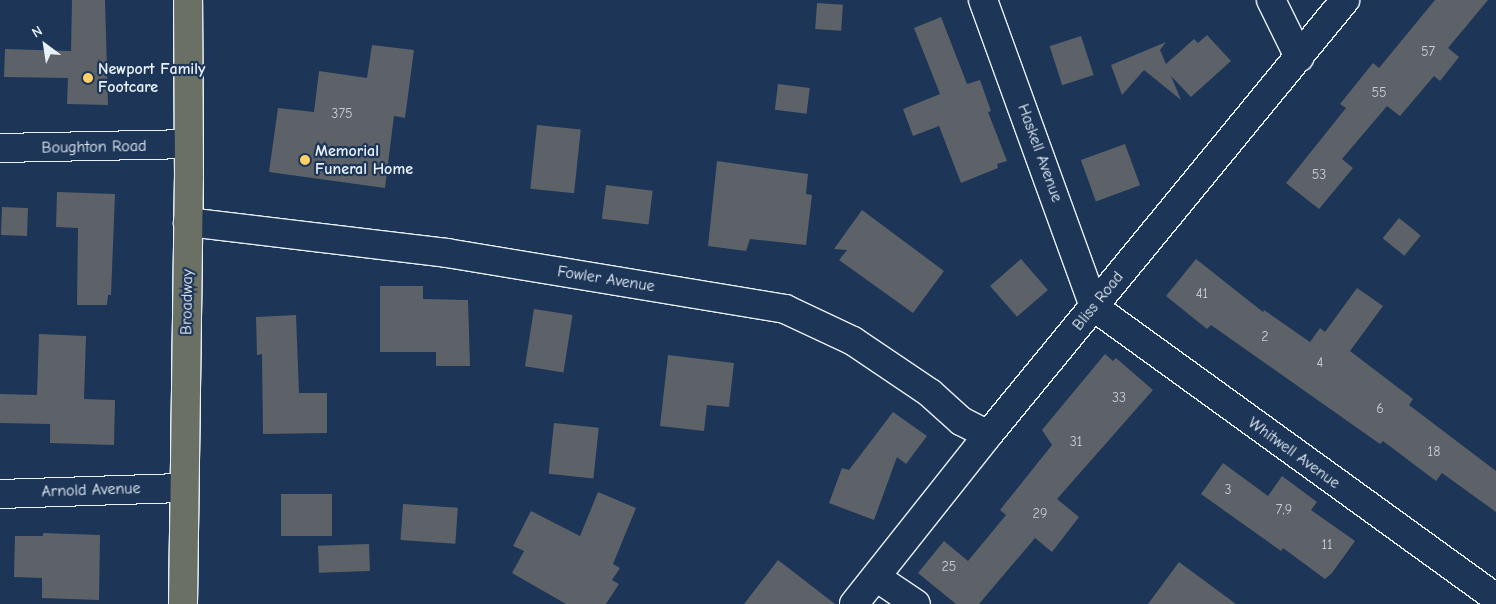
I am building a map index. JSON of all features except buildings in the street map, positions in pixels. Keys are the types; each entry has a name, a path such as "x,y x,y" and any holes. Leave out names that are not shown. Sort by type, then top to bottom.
{"main road":[{"name":"Broadway","path":"183,604 183,488 188,222 188,0"}],"street":[{"name":"Haskell Avenue","path":"983,0 1094,306"},
{"path":"1271,0 1299,57"},
{"name":"Bliss Road","path":"854,604 988,435 1345,0"},
{"name":"Boughton Road","path":"0,148 188,144"},
{"name":"Fowler Avenue","path":"188,222 447,253 785,309 853,341 930,393 960,421 988,435"},
{"name":"Whitwell Avenue","path":"1094,306 1496,598"},
{"name":"Arnold Avenue","path":"0,494 183,488"},
{"path":"876,577 916,604"}],"place":[{"name":"Newport Family Footcare","path":"88,78"},
{"name":"Memorial Funeral Home","path":"305,160"}]}
